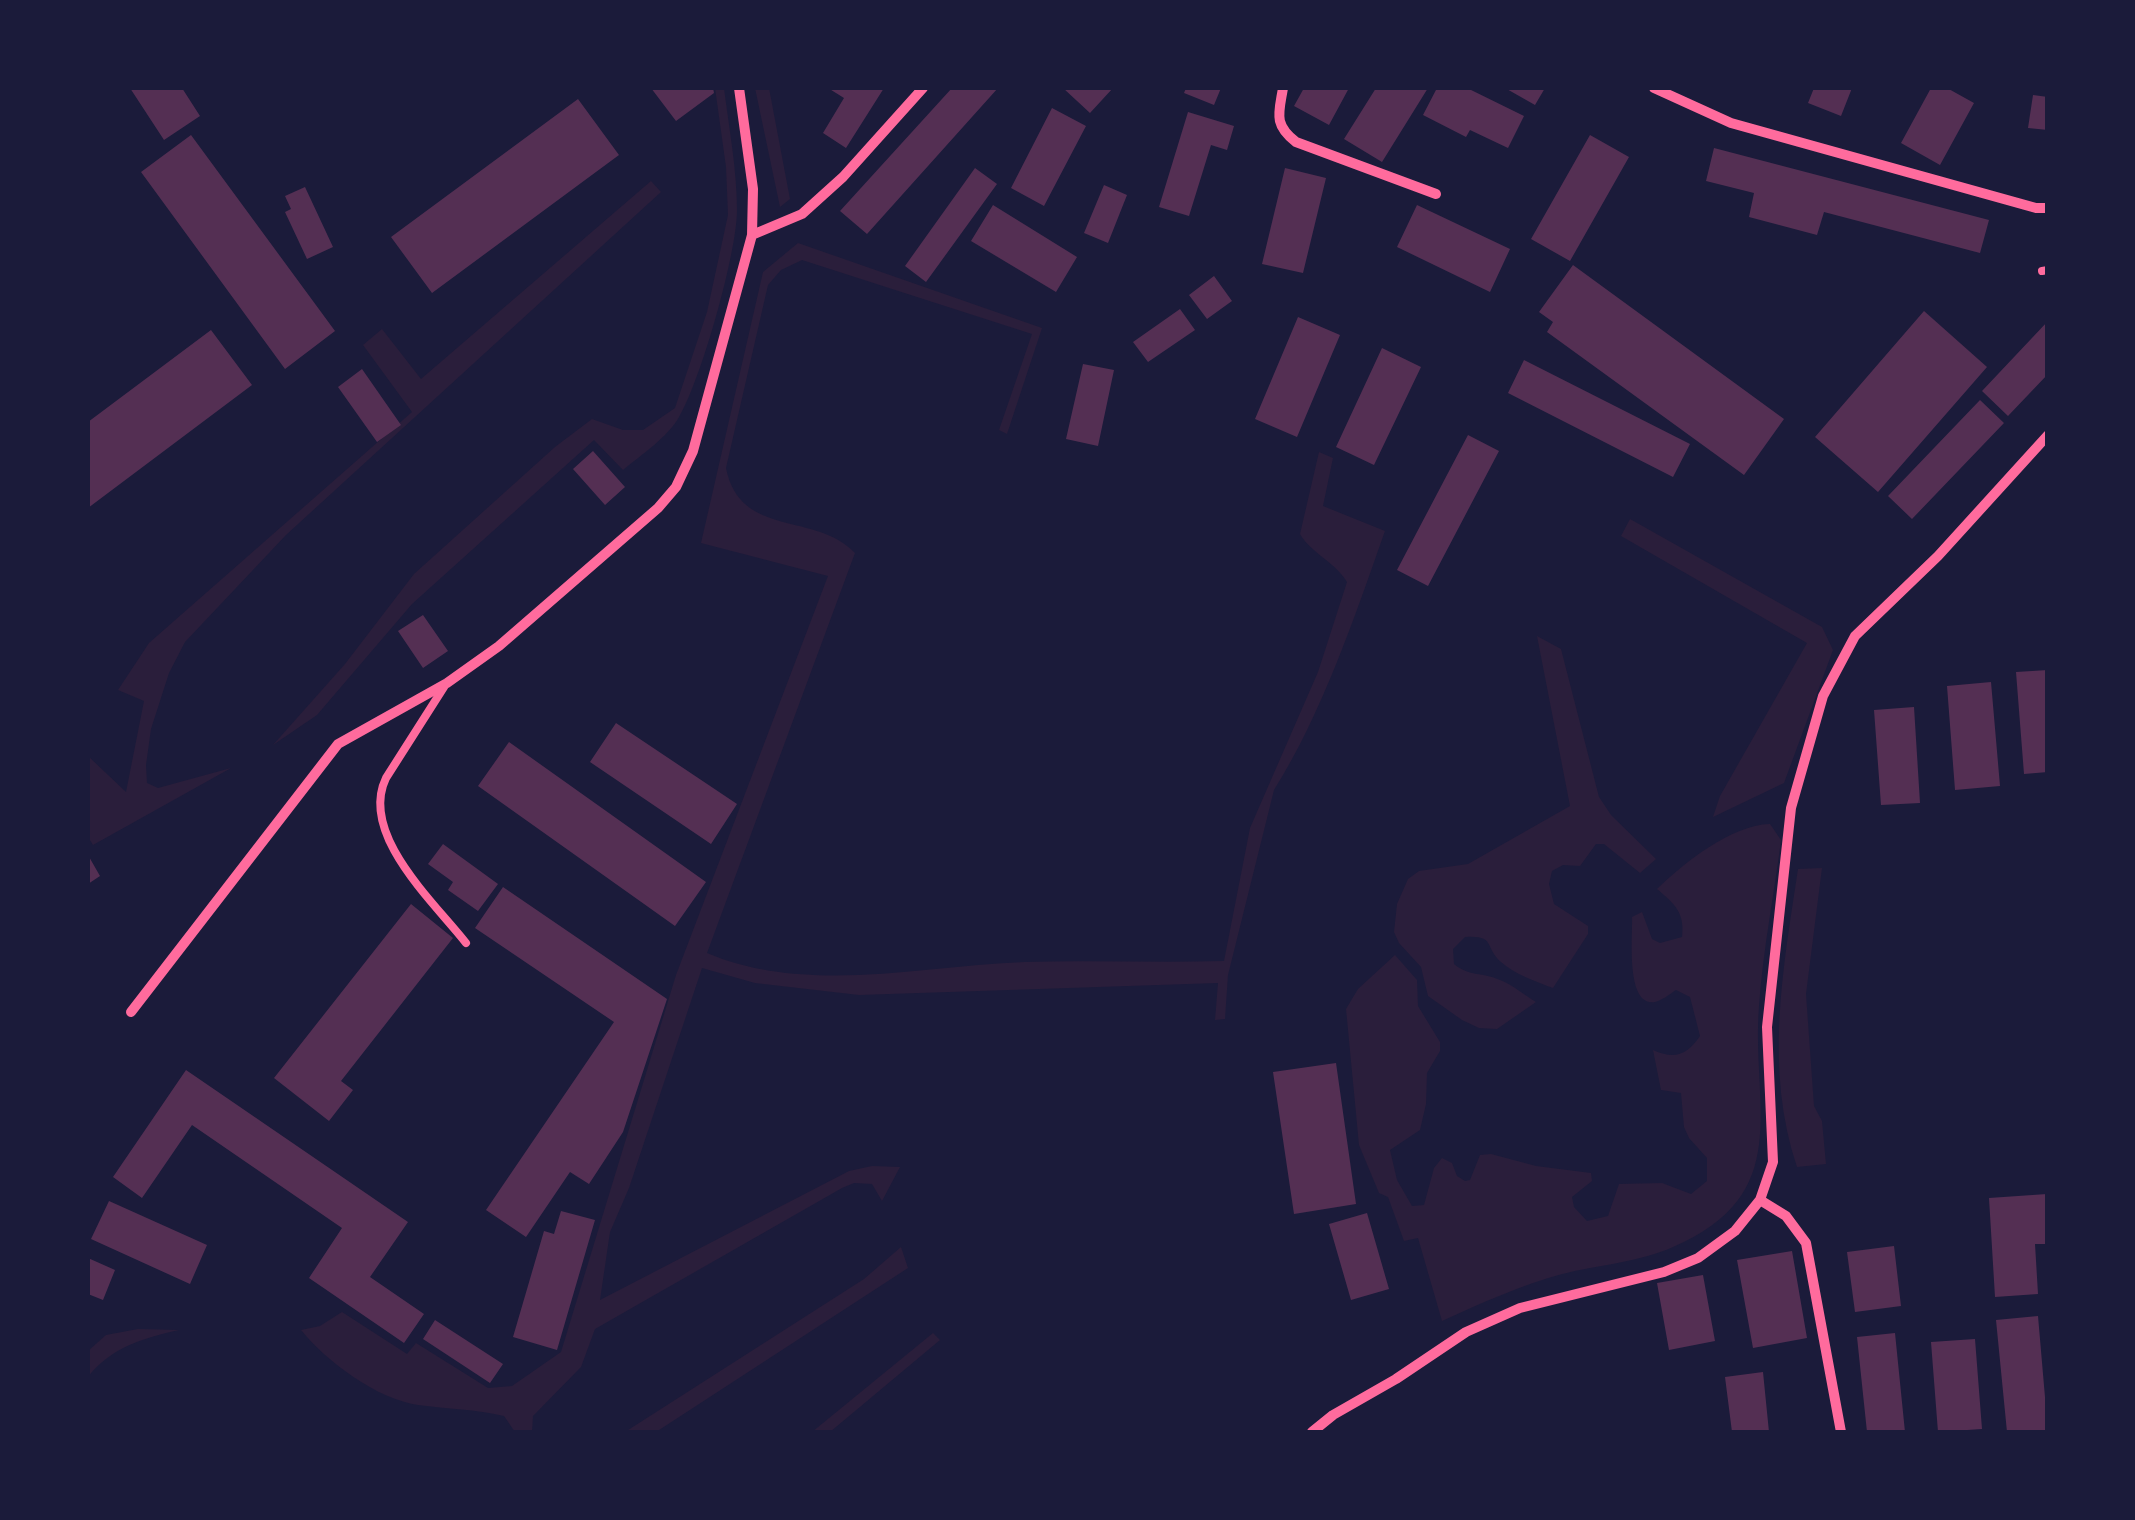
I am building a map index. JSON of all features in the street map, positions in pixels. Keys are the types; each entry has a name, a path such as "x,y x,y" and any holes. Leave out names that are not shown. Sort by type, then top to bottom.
{"street":[{"path":"130,1012 338,744 446,684 499,646 676,488 710,399 752,236 753,189 739,88"},
{"path":"752,236 802,214 843,178 924,88"},
{"path":"1283,88 1278,116 1283,131 1296,142 1436,194"},
{"path":"1654,88 1731,123 2036,208 2048,208"},
{"path":"1312,1432 1466,1332 1520,1308 1664,1272 1698,1258 1735,1231 1760,1200 1773,1162 1767,1027 1791,808 1823,696 1855,636 1938,556 2048,435"},
{"path":"1760,1200 1786,1216 1806,1244 1840,1432"}],"lane":[{"path":"446,684 386,778 379,792 379,816 389,844 466,943"}],"shaded area":[{"path":"715,88 724,88 736,180 735,230 707,347 688,399 674,424 623,470 594,440 412,604 317,715 273,745 345,664 414,574 555,447 592,419 623,430 643,430 675,408 707,312 728,215"},
{"path":"755,88 769,88 790,199 780,207"},
{"path":"651,181 661,192 286,535 185,642 169,673 151,729 147,783 158,788 231,768 93,845 88,837 88,756 126,792 144,701 118,690 149,643 412,412 363,345 382,329 421,379"},
{"path":"798,243 1042,328 1007,434 999,430 1032,334 802,260 781,270 768,285 726,468 734,490 747,505 763,515 839,540 855,553 707,953 745,966 824,975 1025,962 1224,961 1250,828 1318,672 1347,582 1300,534 1319,452 1333,458 1323,506 1385,531 1322,697 1274,790 1228,975 1225,1019 1215,1020 1218,983 859,995 755,983 702,968 629,1188 610,1232 600,1300 849,1171 872,1166 900,1167 882,1201 872,1184 854,1183 842,1188 595,1329 581,1367 533,1416 532,1432 515,1432 504,1416 402,1401 354,1377 301,1330 320,1326 342,1312 407,1354 416,1343 488,1388 512,1386 561,1352 676,975 828,576 701,543 763,272"},
{"path":"1630,519 1822,627 1833,650 1784,783 1713,817 1720,796 1807,643 1621,536"},
{"path":"1537,636 1561,649 1599,797 1611,815 1656,859 1640,873 1604,844 1596,844 1580,866 1563,865 1552,871 1549,884 1554,904 1588,926 1588,934 1553,988 1506,966 1486,940 1465,937 1453,949 1454,964 1505,982 1536,1002 1497,1029 1479,1028 1428,996 1421,967 1394,932 1397,904 1408,879 1419,871 1468,864 1570,806"},
{"path":"1770,824 1781,840 1759,1006 1759,1145 1752,1174 1737,1201 1712,1226 1673,1247 1633,1260 1547,1278 1442,1321 1418,1238 1404,1241 1388,1197 1379,1193 1359,1145 1346,1009 1358,989 1395,955 1417,980 1418,1006 1440,1042 1440,1051 1427,1073 1420,1130 1390,1150 1397,1180 1412,1206 1424,1205 1434,1168 1442,1158 1452,1163 1457,1176 1465,1181 1470,1180 1480,1155 1491,1154 1536,1166 1591,1173 1592,1181 1572,1197 1574,1207 1587,1221 1608,1216 1619,1184 1662,1183 1691,1194 1707,1181 1707,1158 1684,1127 1681,1093 1661,1090 1653,1050 1680,1054 1700,1036 1690,997 1676,990 1655,1002 1645,1001 1639,993 1633,968 1632,917 1642,912 1652,939 1660,943 1682,937 1677,910 1657,889 1694,857 1724,838"},
{"path":"1822,868 1806,994 1814,1106 1822,1121 1826,1164 1797,1167 1781,1093 1782,981 1798,869"},
{"path":"901,1247 908,1268 656,1432 625,1432 864,1279"},
{"path":"138,1329 179,1330 118,1351 88,1377 88,1351 106,1335"},
{"path":"933,1333 940,1340 830,1432 812,1432"}],"building":[{"path":"130,88 182,88 200,116 164,140"},
{"path":"651,88 713,88 714,93 676,121"},
{"path":"828,88 884,88 846,148 823,133 844,98"},
{"path":"952,88 998,88 867,234 840,211"},
{"path":"1063,88 1113,88 1090,113"},
{"path":"1186,88 1221,88 1214,105 1184,93"},
{"path":"1304,88 1349,88 1329,125 1294,106"},
{"path":"1376,88 1428,88 1382,162 1344,139"},
{"path":"1437,88 1467,88 1524,116 1508,148 1470,130 1466,137 1423,115"},
{"path":"1505,88 1545,88 1535,105"},
{"path":"1814,88 1852,88 1841,116 1808,103"},
{"path":"1931,88 1947,88 1974,103 1940,165 1901,143"},
{"path":"2033,95 2048,97 2048,130 2028,128"},
{"path":"578,99 619,155 432,293 391,237"},
{"path":"1052,108 1086,126 1044,206 1011,188"},
{"path":"1188,112 1234,126 1227,150 1211,145 1189,216 1159,207"},
{"path":"191,135 335,331 285,369 141,172"},
{"path":"1590,135 1629,157 1570,261 1531,239"},
{"path":"1714,148 1989,220 1980,253 1824,212 1817,235 1749,217 1754,193 1706,181"},
{"path":"975,168 997,184 926,282 905,266"},
{"path":"1285,168 1326,178 1303,273 1262,264"},
{"path":"1104,185 1127,195 1108,243 1084,233"},
{"path":"305,187 333,247 307,259 285,212 291,209 285,196"},
{"path":"993,205 1077,257 1056,292 971,241"},
{"path":"1417,205 1510,249 1490,292 1397,247"},
{"path":"1573,265 1784,419 1744,475 1547,332 1553,322 1539,312"},
{"path":"1214,276 1232,301 1207,319 1189,295"},
{"path":"1180,309 1195,330 1148,362 1133,342"},
{"path":"1924,311 1987,367 1878,492 1815,437"},
{"path":"1298,317 1340,335 1297,437 1255,419"},
{"path":"2048,321 2048,374 2008,416 1982,391"},
{"path":"211,330 252,385 88,508 88,422"},
{"path":"1382,348 1421,367 1374,465 1336,447"},
{"path":"1524,360 1690,444 1673,477 1508,393"},
{"path":"1083,364 1114,370 1098,446 1066,439"},
{"path":"362,369 401,425 377,442 338,387"},
{"path":"1980,400 2004,423 1912,519 1888,496"},
{"path":"1468,435 1499,451 1428,586 1397,570"},
{"path":"593,451 625,487 605,505 573,469"},
{"path":"423,615 448,651 423,668 398,631"},
{"path":"2048,670 2048,772 2024,774 2016,672"},
{"path":"1991,682 2000,786 1955,790 1947,686"},
{"path":"1914,707 1920,803 1881,805 1874,710"},
{"path":"616,723 737,804 711,844 590,762"},
{"path":"509,742 706,882 675,926 478,786"},
{"path":"443,844 498,884 478,911 448,890 453,882 428,864"},
{"path":"88,855 100,876 88,884"},
{"path":"503,887 667,999 623,1132 589,1184 570,1172 526,1237 486,1210 614,1022 475,928"},
{"path":"411,904 453,938 341,1081 353,1090 329,1121 274,1078"},
{"path":"1336,1063 1356,1204 1294,1214 1273,1072"},
{"path":"186,1070 408,1222 370,1277 424,1314 404,1343 309,1278 342,1228 192,1125 142,1198 113,1177"},
{"path":"2047,1194 2048,1244 2035,1244 2038,1294 1995,1297 1989,1198"},
{"path":"109,1201 207,1245 190,1284 91,1239"},
{"path":"561,1211 595,1220 557,1350 513,1337 544,1231 554,1234"},
{"path":"1367,1213 1389,1289 1351,1300 1329,1224"},
{"path":"1894,1246 1901,1306 1855,1312 1847,1252"},
{"path":"1792,1251 1807,1338 1753,1348 1737,1260"},
{"path":"88,1258 115,1270 103,1300 88,1294"},
{"path":"1703,1275 1715,1341 1669,1350 1657,1283"},
{"path":"2038,1316 2048,1432 2007,1432 1996,1320"},
{"path":"435,1320 503,1364 490,1383 423,1339"},
{"path":"1895,1333 1905,1432 1867,1432 1857,1337"},
{"path":"1975,1339 1982,1429 1938,1432 1931,1342"},
{"path":"1763,1372 1769,1432 1732,1432 1725,1377"}]}
